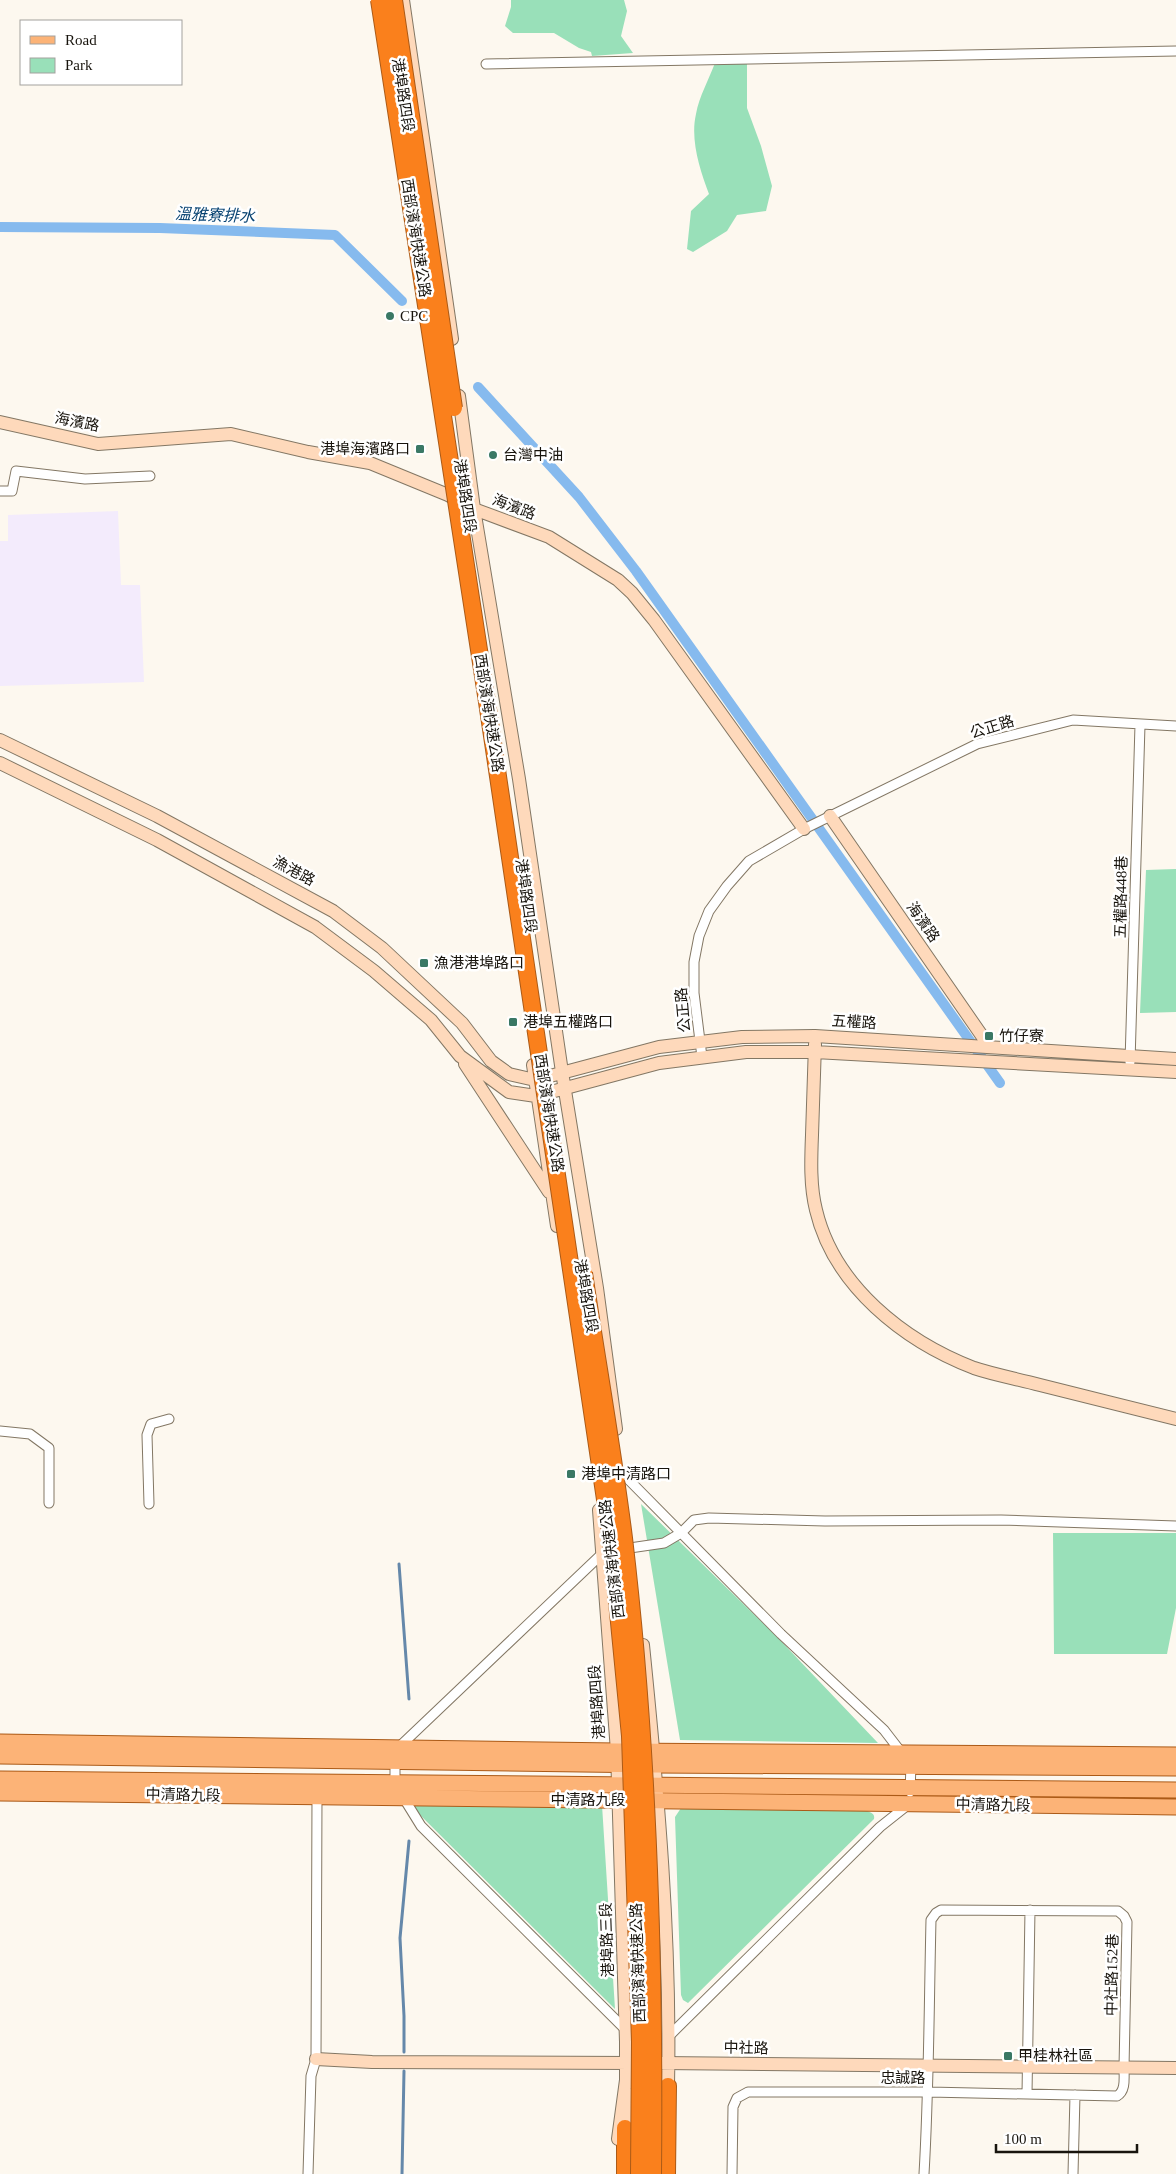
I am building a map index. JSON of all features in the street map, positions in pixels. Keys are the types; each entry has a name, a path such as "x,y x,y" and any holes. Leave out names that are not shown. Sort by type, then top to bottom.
{"highway":[{"name":"西部濱海快速公路","path":"379,0 488,712 611,1540 630,1736 640,2042 639,2174"},
{"name":"西部濱海快速公路","path":"394,0 465,486 624,1538 642,1740 654,2042 653,2174"},
{"path":"667,2174 668,2086"},
{"path":"625,2128 625,2174"}],"main road":[{"path":"0,1742 396,1755"},
{"path":"0,1756 396,1755 654,1758 902,1752 1176,1755"},
{"path":"654,1758 911,1765 1176,1768"},
{"name":"中清路九段","path":"0,1779 395,1784 619,1793"},
{"name":"中清路九段","path":"0,1793 317,1796 405,1799 910,1787 1176,1790"},
{"name":"中清路九段","path":"658,1793 909,1804 1176,1807"}],"street":[{"name":"港埠路四段","path":"372,0 502,843 551,1195 578,1349 603,1552 619,1793"},
{"name":"港埠路四段","path":"403,0 454,351 474,508 519,779 562,1072 597,1288 633,1548 654,1758"},
{"path":"486,64 1176,51"},
{"name":"海濱路","path":"0,422 98,444 231,434 370,464 549,537 618,580 632,593 654,620 804,829"},
{"path":"0,491 12,491 16,470 86,480 150,476"},
{"name":"公正路","path":"702,1057 694,993 694,962 699,936 709,911 727,886 749,861 804,829 977,744 1073,720 1176,726"},
{"name":"五權路448巷","path":"1130,1070 1140,725"},
{"name":"漁港路","path":"0,740 157,816 333,911 382,948 462,1023 491,1061 509,1074 535,1080"},
{"path":"0,763 157,840 316,927 354,954 431,1020 460,1056 551,1195"},
{"name":"海濱路","path":"830,816 989,1046"},
{"path":"815,1036 811,1164 812,1188 816,1211 829,1247 841,1268 873,1306 895,1324 929,1347 974,1368 1176,1419"},
{"name":"五權路","path":"535,1080 659,1048 700,1041 742,1037 815,1036 1176,1058"},
{"path":"460,1056 509,1092 536,1096 565,1090 659,1063 746,1052 814,1052 1176,1072"},
{"path":"149,1504 147,1434 151,1424 169,1419"},
{"path":"0,1431 30,1434 49,1448 49,1503"},
{"path":"622,1472 781,1634 884,1730 911,1765 909,1804 880,1827 669,2039"},
{"path":"626,2030 421,1826 395,1784 396,1755 603,1552 664,1543 681,1534 694,1520 708,1518 825,1521 1001,1520 1176,1526"},
{"path":"654,1758 658,1793 669,2039 660,2174"},
{"name":"港埠路三段","path":"619,1793 626,2030 625,2128"},
{"path":"308,2174 311,2076 316,2059 317,1796"},
{"name":"中社路152巷","path":"929,2065 933,1916 941,1910 1062,1910 1118,1912 1124,1916 1127,1922 1124,2068"},
{"path":"1027,2094 1030,1910"},
{"name":"中社路","path":"316,2059 372,2062 1176,2068"},
{"path":"668,2063 668,2086"},
{"path":"668,2063 674,2174"},
{"path":"924,2174 929,2065"},
{"name":"忠誠路","path":"732,2174 733,2107 737,2098 748,2092 929,2092 1117,2096 1123,2091 1124,2068"},
{"name":"港埠路三段","path":"618,2174 618,2128 626,2080"},
{"name":"港埠路三段","path":"626,2080 632,2128 632,2174"},
{"path":"1073,2174 1075,2095"}],"shaded area":[{"path":"118,511 121,585 140,585 144,682 0,686 0,541 8,541 8,515"}],"green space":[{"path":"511,0 624,0 627,11 621,36 633,53 592,56 591,52 579,48 554,33 513,33 505,26 511,7"},
{"path":"715,63 747,63 747,108 761,146 772,186 766,211 737,215 727,231 693,252 687,249 691,211 709,194 697,155 694,124 699,101"},
{"path":"1176,869 1176,1012 1140,1013 1146,870"},
{"path":"641,1504 778,1638 878,1743 680,1740"},
{"path":"1053,1533 1176,1533 1176,1608 1167,1654 1054,1654"},
{"path":"409,1804 602,1805 615,2009"},
{"path":"681,1808 867,1811 874,1816 874,1819 688,2003 683,2000 681,1995 675,1817"}],"waterway":[{"name":"溫雅寮排水","path":"0,227 160,228 335,235 402,301"},
{"path":"478,387 579,497 636,571 1000,1083"},
{"path":"399,1564 409,1699"},
{"path":"404,2052 400,1938 409,1841"},
{"path":"402,2174 404,2071"}],"place":[{"name":"CPC","path":"390,316"},
{"name":"港埠海濱路口","path":"420,449"},
{"name":"台灣中油","path":"493,455"},
{"name":"漁港港埠路口","path":"424,963"},
{"name":"港埠五權路口","path":"513,1022"},
{"name":"竹仔寮","path":"989,1036"},
{"name":"港埠中清路口","path":"571,1474"},
{"name":"甲桂林社區","path":"1008,2056"}]}
